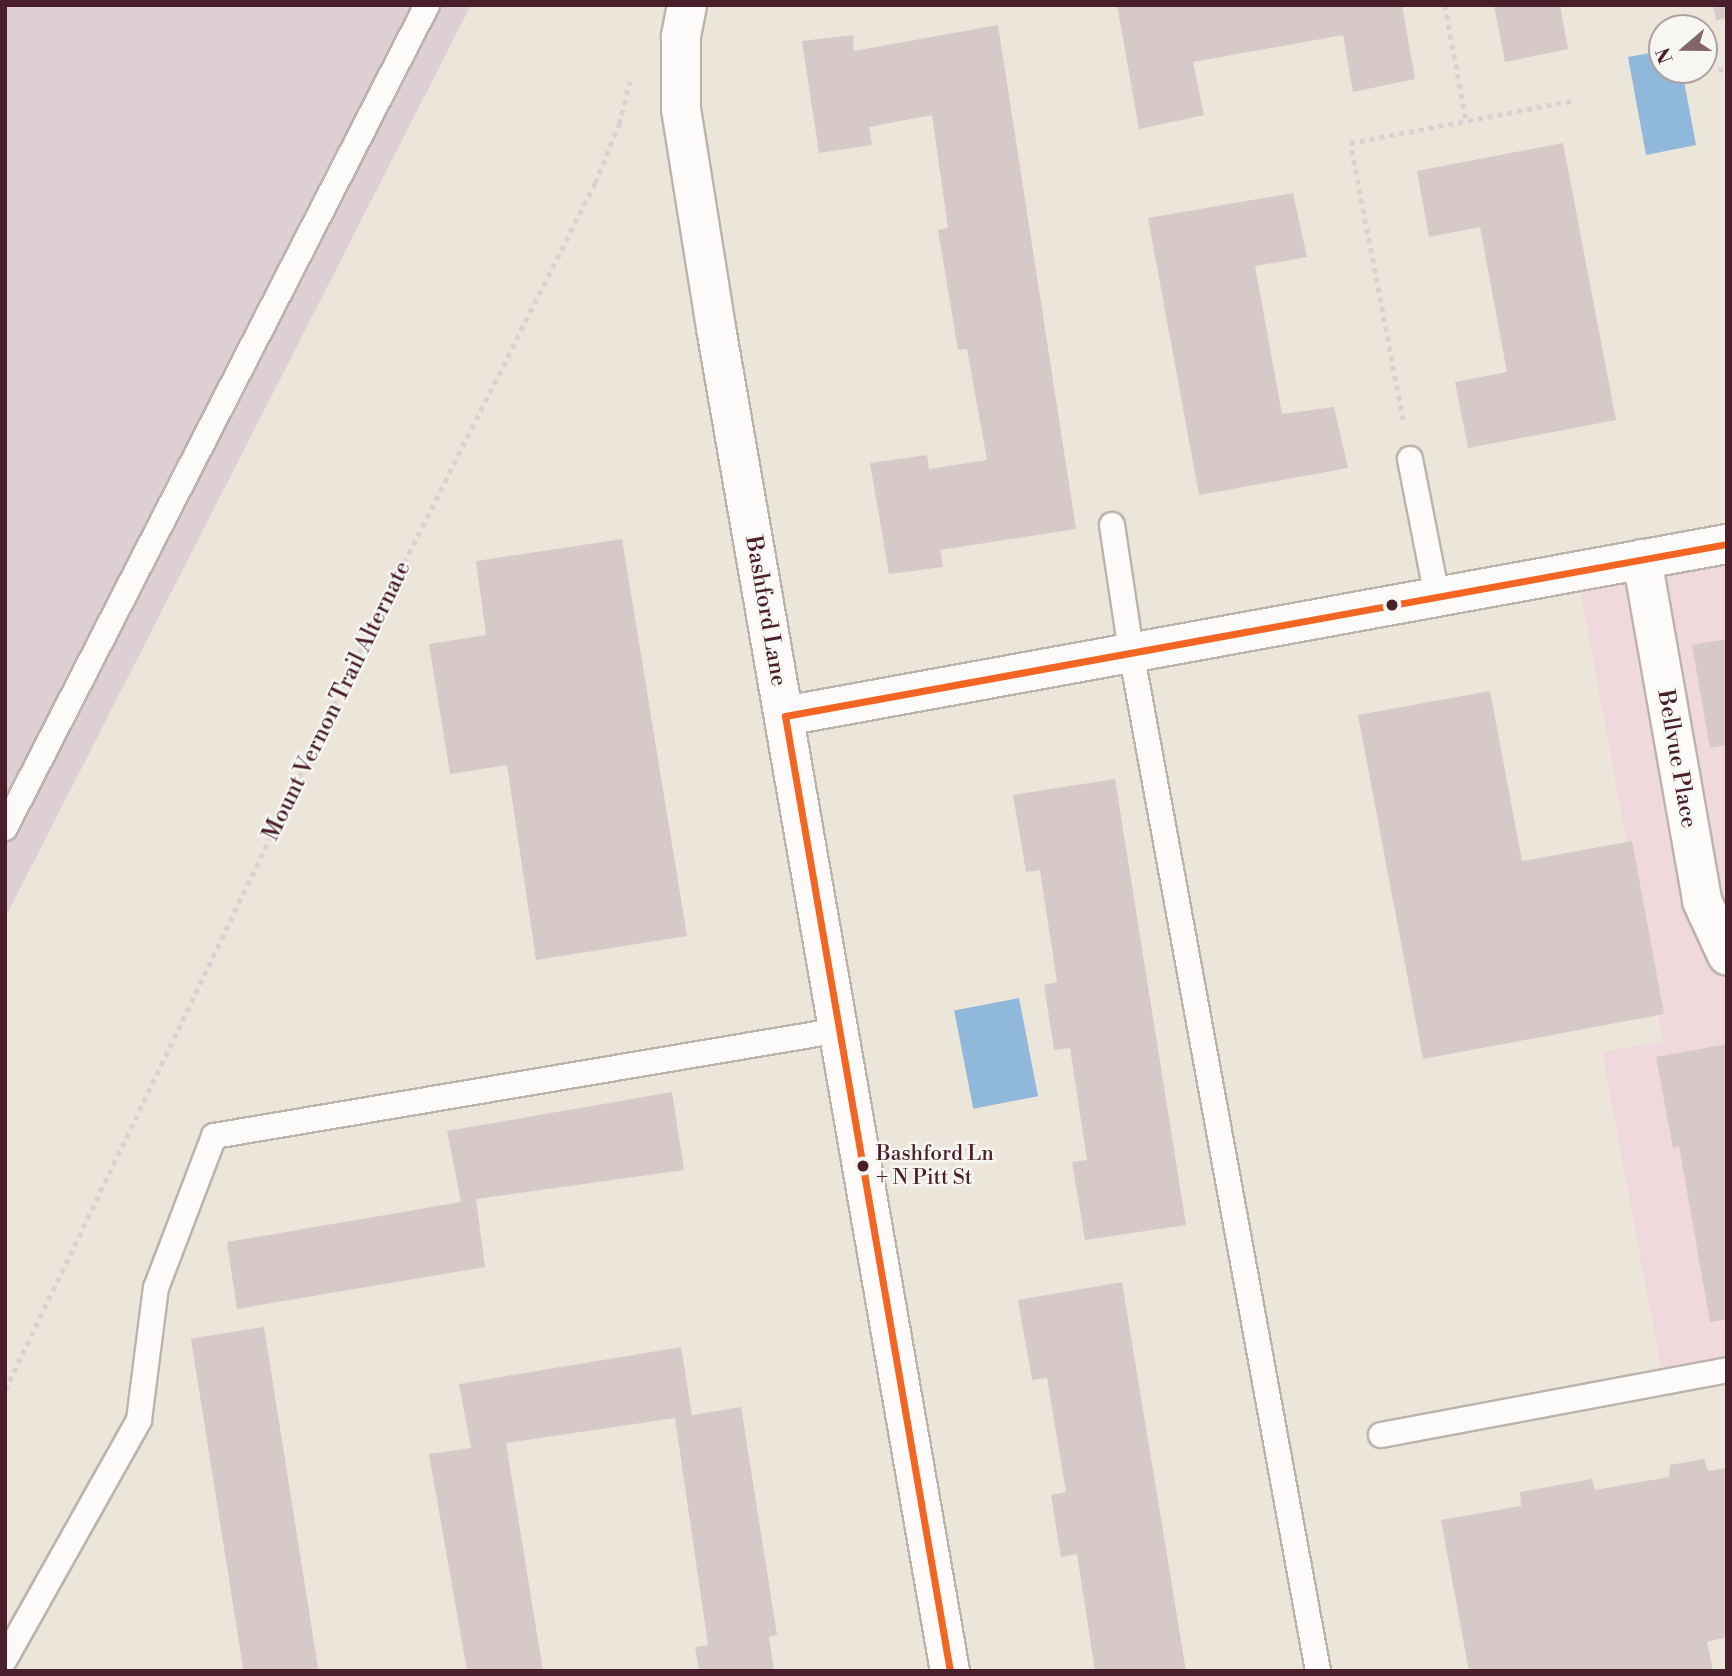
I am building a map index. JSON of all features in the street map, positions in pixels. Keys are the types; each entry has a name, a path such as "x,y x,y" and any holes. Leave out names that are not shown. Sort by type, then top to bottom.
{"street":[{"name":"Bashford Lane","path":"687,5 681,37 681,109 950,1671"},
{"path":"785,716 1727,544"},
{"name":"Bellvue Place","path":"1642,559 1702,901 1727,954"}],"lane":[{"path":"5,828 426,5"},
{"path":"1410,459 1437,597"},
{"path":"1112,524 1130,651 1318,1671"},
{"path":"5,1659 139,1420 156,1288 214,1136 840,1030"},
{"path":"1381,1434 1727,1370"}],"path":[{"path":"1446,5 1466,119"},
{"path":"1718,70 1727,68"},
{"name":"Mount Vernon Trail Alternate","path":"5,1390 359,652 595,183 619,124 633,69"},
{"path":"1410,459 1350,142 1576,100"}],"shaded area":[{"path":"5,5 471,5 5,918"},
{"path":"1727,545 1727,1372 1664,1384 1602,1052 1663,1041 1577,572"}],"water":[{"path":"1648,53 1648,84 1685,84 1696,145 1646,155 1628,57"},
{"path":"1019,998 1038,1096 973,1109 954,1011"}],"building":[{"path":"1117,5 1402,5 1415,79 1353,92 1343,35 1193,62 1204,115 1139,129"},
{"path":"1494,5 1560,5 1568,49 1505,62"},
{"path":"1713,5 1727,5 1727,18 1718,20 1718,14 1715,14"},
{"path":"998,25 1076,529 940,550 943,567 889,574 870,463 927,455 929,469 987,460 967,349 958,350 938,230 948,228 932,115 869,127 872,145 819,153 802,41 853,35 854,51"},
{"path":"1563,143 1616,420 1468,448 1455,382 1507,372 1480,227 1429,237 1417,171"},
{"path":"1293,193 1307,257 1255,266 1282,414 1334,407 1348,468 1199,495 1148,218"},
{"path":"622,539 687,936 536,960 507,765 450,774 429,644 486,635 476,561"},
{"path":"1727,639 1727,745 1710,748 1692,645"},
{"path":"1490,691 1522,861 1632,841 1664,1014 1423,1059 1358,715"},
{"path":"1115,779 1186,1225 1085,1240 1072,1162 1087,1160 1070,1048 1054,1050 1044,985 1057,982 1040,870 1026,872 1013,795"},
{"path":"1727,1044 1727,1319 1710,1322 1679,1146 1673,1148 1656,1057"},
{"path":"672,1092 684,1170 476,1199 485,1267 237,1309 227,1242 461,1202 447,1131"},
{"path":"1122,1282 1186,1671 1095,1671 1077,1554 1061,1557 1051,1495 1066,1492 1047,1378 1032,1380 1018,1300"},
{"path":"264,1327 318,1671 244,1671 191,1339"},
{"path":"681,1347 692,1415 741,1407 777,1635 769,1637 774,1671 699,1671 695,1647 708,1645 675,1418 506,1443 543,1671 467,1671 429,1454 471,1448 459,1384"},
{"path":"1704,1459 1708,1471 1727,1468 1727,1637 1707,1642 1713,1671 1469,1671 1441,1520 1521,1506 1520,1492 1592,1479 1595,1490 1669,1477 1670,1465"}],"transit line":[{"path":"785,716 1727,544"},
{"path":"785,716 950,1671"}],"place":[{"name":"Bashford Ln + N Pitt St","path":"863,1166"}]}
